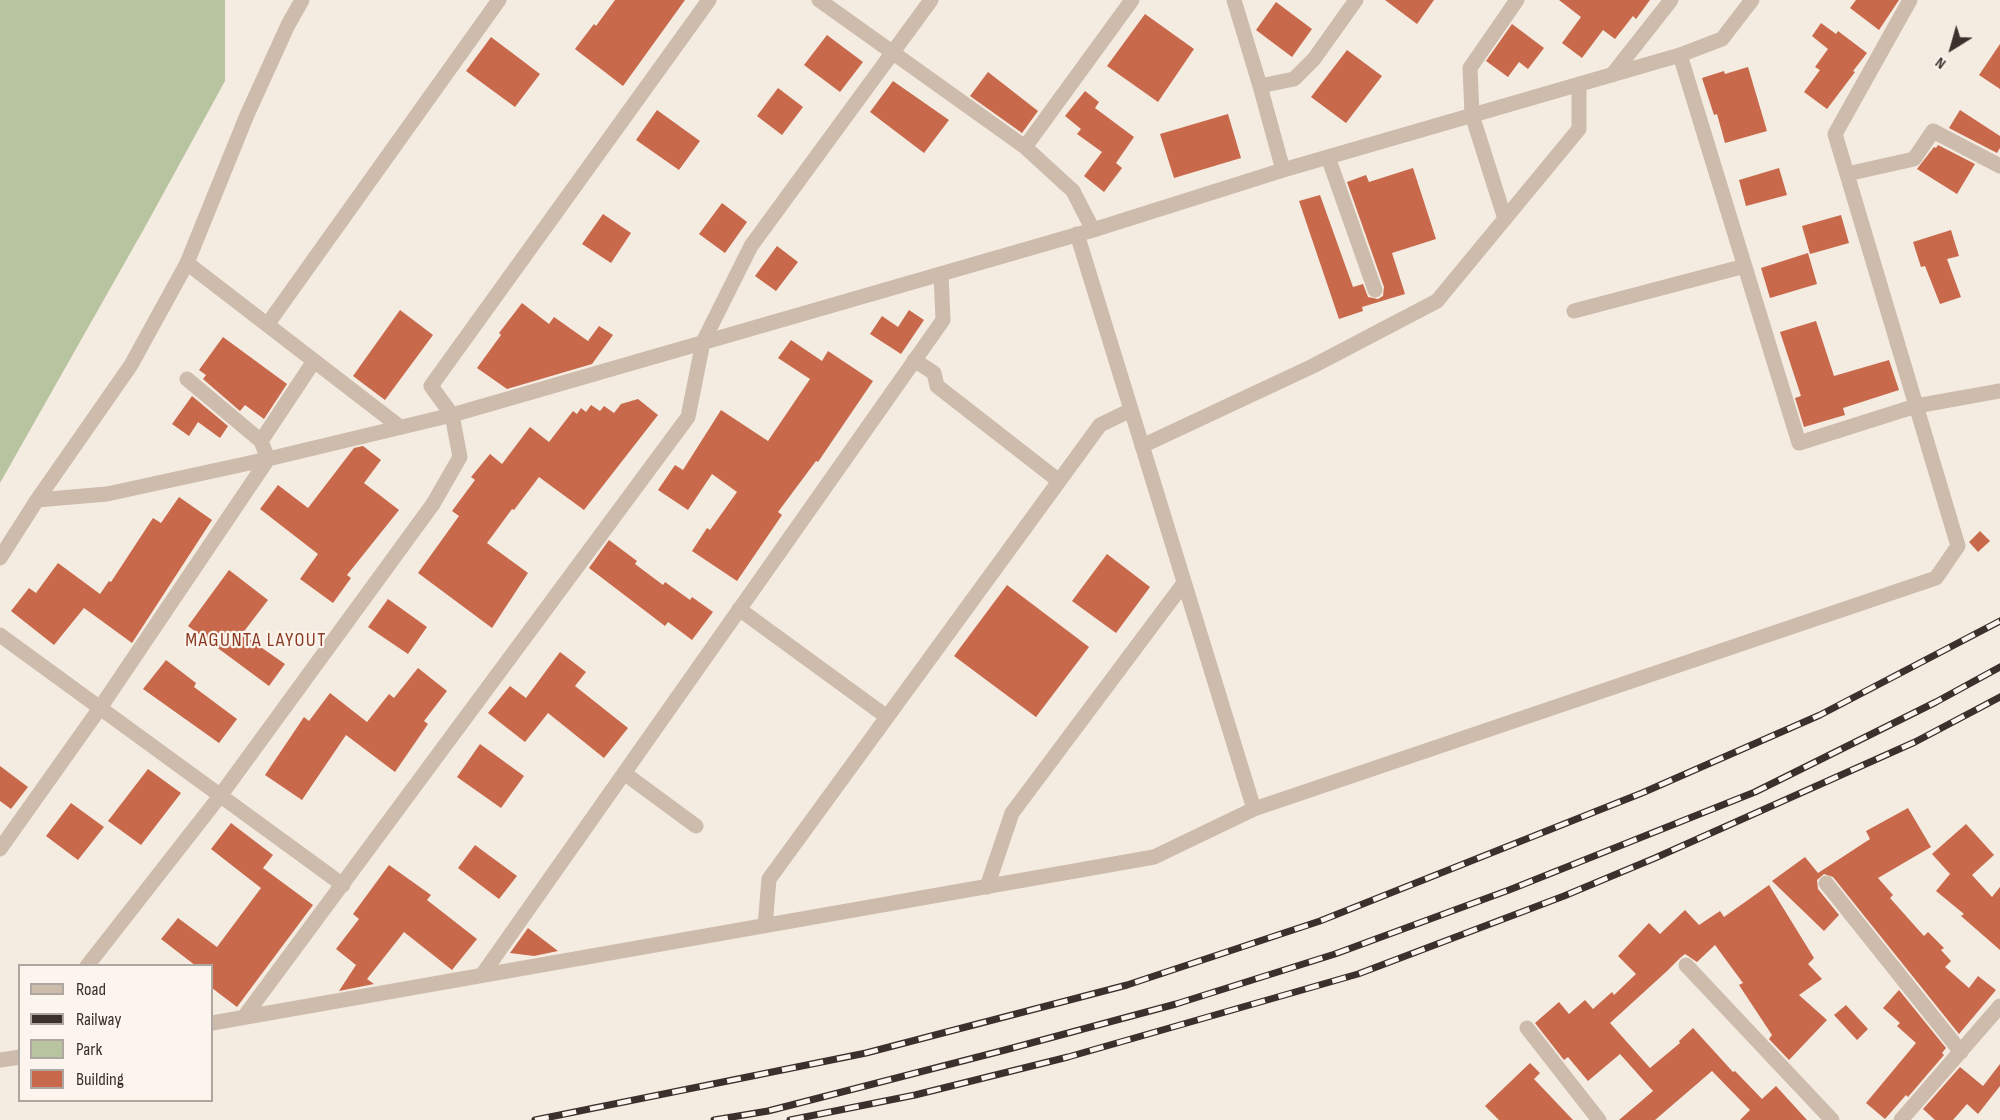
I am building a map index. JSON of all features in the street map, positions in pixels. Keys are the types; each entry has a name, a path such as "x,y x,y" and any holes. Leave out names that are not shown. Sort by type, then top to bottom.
{"street":[{"path":"0,558 130,365 187,263 247,115 302,0"},
{"path":"267,325 499,0"},
{"path":"89,964 220,796 433,504 460,458 452,415 431,386 709,0"},
{"path":"819,0 1025,147 1073,191 1093,230"},
{"path":"244,1017 688,417 703,342 751,246 930,0"},
{"path":"1025,147 1132,0"},
{"path":"1234,0 1283,170"},
{"path":"1260,86 1294,79 1314,59 1356,0"},
{"path":"1505,219 1472,115 1470,68 1517,0"},
{"path":"1612,75 1671,0"},
{"path":"37,500 107,494 268,459 452,415 1093,230 1283,170 1680,55 1722,39 1752,0"},
{"path":"213,1023 1154,857 1254,809 1936,578 1958,546 1835,134 1910,0"},
{"path":"1680,55 1798,443 1916,406 2000,391"},
{"path":"1142,446 1313,366 1437,301 1579,129 1579,84"},
{"path":"1847,174 1914,159 1933,131 2000,166"},
{"path":"1328,157 1375,290"},
{"path":"1077,234 1254,809"},
{"path":"187,263 400,427"},
{"path":"1574,311 1745,266"},
{"path":"482,975 943,320 941,274"},
{"path":"914,360 934,373 937,386 1059,481"},
{"path":"261,441 314,361"},
{"path":"187,379 261,441 268,459"},
{"path":"765,926 769,879 1100,425 1131,410"},
{"path":"0,849 100,708 268,459"},
{"path":"987,887 1012,813 1184,584"},
{"path":"740,609 887,717"},
{"path":"0,635 343,885"},
{"path":"624,773 696,826"},
{"path":"1826,883 1960,1052"},
{"path":"1686,965 1832,1120"},
{"path":"1900,1120 2000,1006"},
{"path":"1527,1028 1599,1120"},
{"path":"0,1060 18,1057"}],"green space":[{"path":"0,0 225,0 225,81 0,483"}],"building":[{"path":"615,0 685,0 623,86 575,49"},
{"path":"1385,0 1434,0 1417,24"},
{"path":"1559,0 1650,0 1636,19 1633,16 1615,39 1603,30 1582,58 1562,43 1581,17"},
{"path":"1856,0 1899,0 1879,30 1850,8"},
{"path":"1276,2 1312,29 1292,57 1256,30"},
{"path":"1145,14 1194,49 1158,102 1107,66"},
{"path":"1821,23 1836,34 1838,31 1867,53 1827,109 1804,92 1820,70 1815,67 1828,49 1812,36"},
{"path":"1512,24 1544,48 1528,69 1519,62 1508,77 1486,61"},
{"path":"827,35 863,62 840,92 804,65"},
{"path":"491,37 540,74 515,107 466,71"},
{"path":"2000,44 2000,89 1979,75"},
{"path":"1347,50 1382,76 1346,123 1311,97"},
{"path":"1748,67 1767,131 1725,143 1717,114 1714,115 1702,78"},
{"path":"988,72 1038,111 1022,133 970,96"},
{"path":"893,81 949,120 924,153 870,112"},
{"path":"778,88 803,107 782,135 757,116"},
{"path":"1085,91 1099,102 1095,108 1134,137 1116,163 1122,168 1104,192 1084,176 1102,152 1077,134 1081,129 1065,116"},
{"path":"657,110 700,141 679,170 636,140"},
{"path":"1960,110 2000,136 2000,148 1997,153 1949,128"},
{"path":"1228,114 1241,158 1174,178 1160,134"},
{"path":"1938,145 1975,164 1957,194 1917,169"},
{"path":"1413,168 1436,239 1392,253 1405,294 1362,307 1363,311 1339,319 1299,201 1320,195 1353,287 1363,284 1368,297 1378,299 1383,296 1384,287 1347,182 1366,175 1369,182"},
{"path":"1779,168 1787,195 1746,206 1739,180"},
{"path":"722,203 747,222 725,253 699,234"},
{"path":"603,214 631,233 611,263 582,244"},
{"path":"1841,215 1849,243 1810,254 1802,226"},
{"path":"1951,230 1959,256 1947,259 1961,297 1940,304 1925,266 1921,267 1913,242"},
{"path":"777,246 798,262 776,291 755,276"},
{"path":"1808,253 1817,284 1770,298 1761,268"},
{"path":"522,303 549,324 554,317 588,341 599,326 613,335 592,364 507,389 477,368 501,335 499,333"},
{"path":"400,310 433,335 385,400 353,376"},
{"path":"909,310 924,320 901,354 870,334 882,316 898,327"},
{"path":"1816,321 1834,376 1889,360 1899,390 1843,408 1845,415 1804,427 1795,398 1801,396 1780,332"},
{"path":"223,337 287,384 264,419 245,405 240,411 203,379 206,375 199,370"},
{"path":"791,340 822,361 828,351 873,381 818,462 816,461 778,512 782,515 737,581 692,551 707,528 710,530 737,492 712,474 688,510 658,490 675,465 683,470 721,410 768,441 810,379 778,358"},
{"path":"192,396 228,426 220,438 198,422 189,436 172,424"},
{"path":"638,399 658,415 584,510 539,477 487,543 528,573 492,628 418,573 459,516 452,511 475,480 471,477 490,454 502,464 530,427 549,442 573,411 577,414 581,408 586,412 591,405 600,411 604,406 614,413 621,404"},
{"path":"363,446 381,460 364,483 399,510 347,575 351,578 333,603 300,579 318,554 260,509 278,485 308,508 354,448"},
{"path":"179,497 212,520 132,643 84,608 54,645 11,611 29,588 36,593 58,563 100,594 109,581 111,582 153,518 161,523"},
{"path":"1980,531 1990,541 1978,552 1969,542"},
{"path":"609,540 663,585 665,582 690,600 692,597 713,612 692,640 668,622 665,626 589,568"},
{"path":"1107,554 1150,587 1116,633 1072,601"},
{"path":"229,570 268,600 242,634 285,664 269,686 188,626"},
{"path":"1007,585 1089,647 1036,717 954,656"},
{"path":"388,599 427,627 408,654 368,627"},
{"path":"560,652 586,672 575,686 628,728 604,758 548,713 525,742 488,713 510,686 526,698"},
{"path":"166,660 196,683 194,687 237,719 219,743 143,689"},
{"path":"418,668 447,691 424,721 428,724 395,772 346,735 302,800 265,775 304,717 309,721 330,693 367,722 389,694 394,698"},
{"path":"480,744 524,776 501,808 457,777"},
{"path":"0,766 28,787 11,809 0,801"},
{"path":"148,769 181,793 141,845 108,821"},
{"path":"71,803 104,827 78,860 46,836"},
{"path":"1908,808 1931,847 1878,878 1893,895 1890,898 1924,936 1928,932 1944,948 1941,950 1951,961 1945,967 1969,988 1978,976 1996,990 1959,1034 1833,877 1824,874 1817,880 1818,889 1839,915 1824,931 1772,881 1805,857 1818,873 1870,839 1866,831"},
{"path":"231,823 273,855 263,868 313,905 237,1007 213,989 213,964 193,964 161,939 178,918 217,947 261,888 211,849"},
{"path":"1966,824 1994,855 1972,875 1992,897 2000,887 2000,950 1961,916 1964,914 1936,891 1950,874 1932,854"},
{"path":"475,845 517,876 499,899 458,868"},
{"path":"389,865 431,895 427,900 477,939 452,970 404,932 367,979 374,984 339,991 356,965 336,949 359,919 353,914"},
{"path":"1769,885 1814,958 1808,964 1822,979 1799,995 1827,1020 1789,1060 1769,1039 1772,1035 1739,985 1743,983 1715,945 1697,962 1685,954 1610,1023 1650,1068 1680,1043 1679,1041 1693,1028 1733,1072 1735,1071 1762,1099 1776,1086 1807,1120 1740,1120 1750,1110 1712,1071 1655,1120 1619,1120 1653,1091 1620,1054 1588,1081 1568,1057 1564,1060 1535,1023 1559,1002 1569,1014 1585,1000 1593,1009 1612,992 1614,995 1636,974 1618,956 1649,923 1660,934 1685,910 1699,925 1720,911 1724,917"},
{"path":"528,928 558,951 534,956 510,953"},
{"path":"1899,990 1946,1048 1942,1053 1944,1055 1908,1097 1906,1095 1885,1119 1866,1103 1916,1043 1897,1026 1900,1023 1883,1008"},
{"path":"1846,1005 1868,1029 1857,1040 1834,1015"},
{"path":"1530,1063 1540,1073 1534,1079 1573,1120 1499,1120 1485,1106"},
{"path":"2000,1064 2000,1086 1978,1114 1967,1104 1953,1120 1935,1120 1923,1109 1960,1067 1983,1086"}],"railway":[{"path":"535,1120 866,1053 1127,985 1320,921 1642,793 1820,715 2000,621"},
{"path":"714,1120 768,1111 1005,1050 1176,1004 1335,954 1509,890 1755,792 1936,702 2000,667"},
{"path":"790,1120 915,1095 1068,1057 1358,974 1564,896 1655,858 1915,742 2000,697"}],"district":[{"name":"MAGUNTA LAYOUT","path":"256,641"}]}
